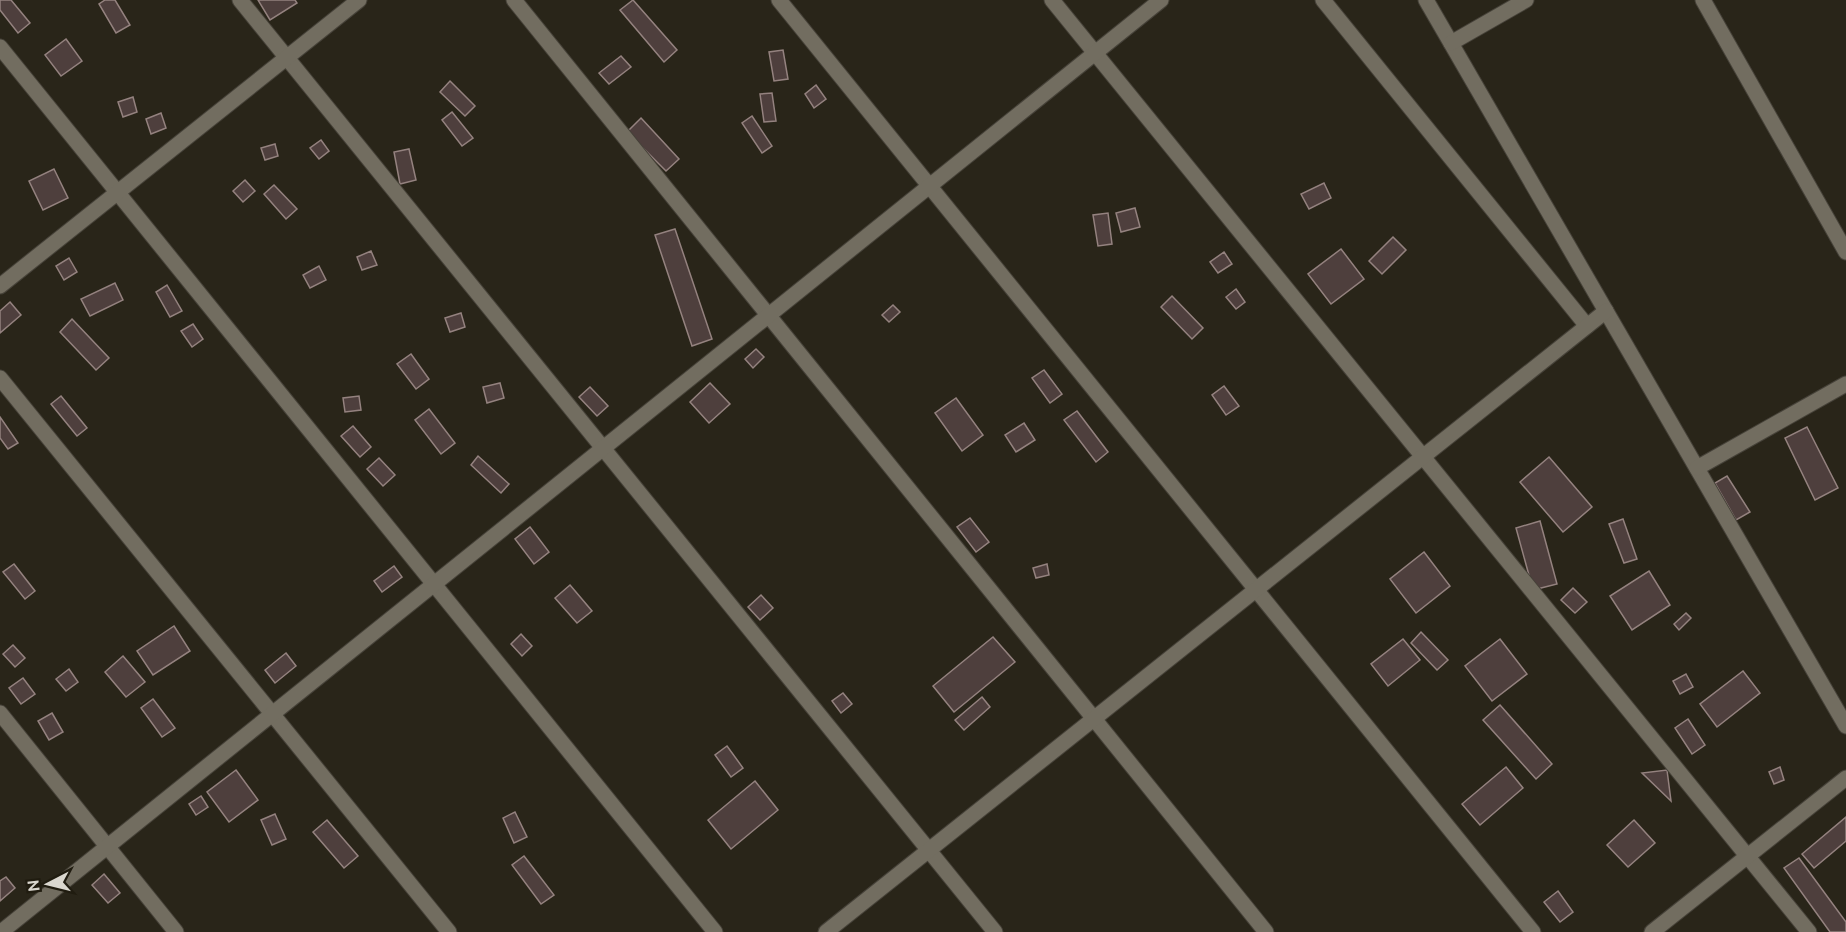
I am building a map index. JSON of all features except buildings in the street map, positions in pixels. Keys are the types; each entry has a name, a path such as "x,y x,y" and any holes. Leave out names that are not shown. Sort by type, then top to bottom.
{"street":[{"path":"240,0 995,932"},
{"path":"0,286 359,0"},
{"path":"514,0 1266,932"},
{"path":"779,0 1533,932"},
{"path":"1052,0 1809,932"},
{"path":"1,932 1161,0"},
{"path":"1323,0 1587,326"},
{"path":"1426,0 1846,726"},
{"path":"1451,43 1526,0"},
{"path":"1703,0 1846,252"},
{"path":"0,47 715,932"},
{"path":"826,932 1606,311"},
{"path":"0,378 449,932"},
{"path":"1697,468 1846,384"},
{"path":"0,713 176,932"},
{"path":"1653,932 1846,778"}]}
